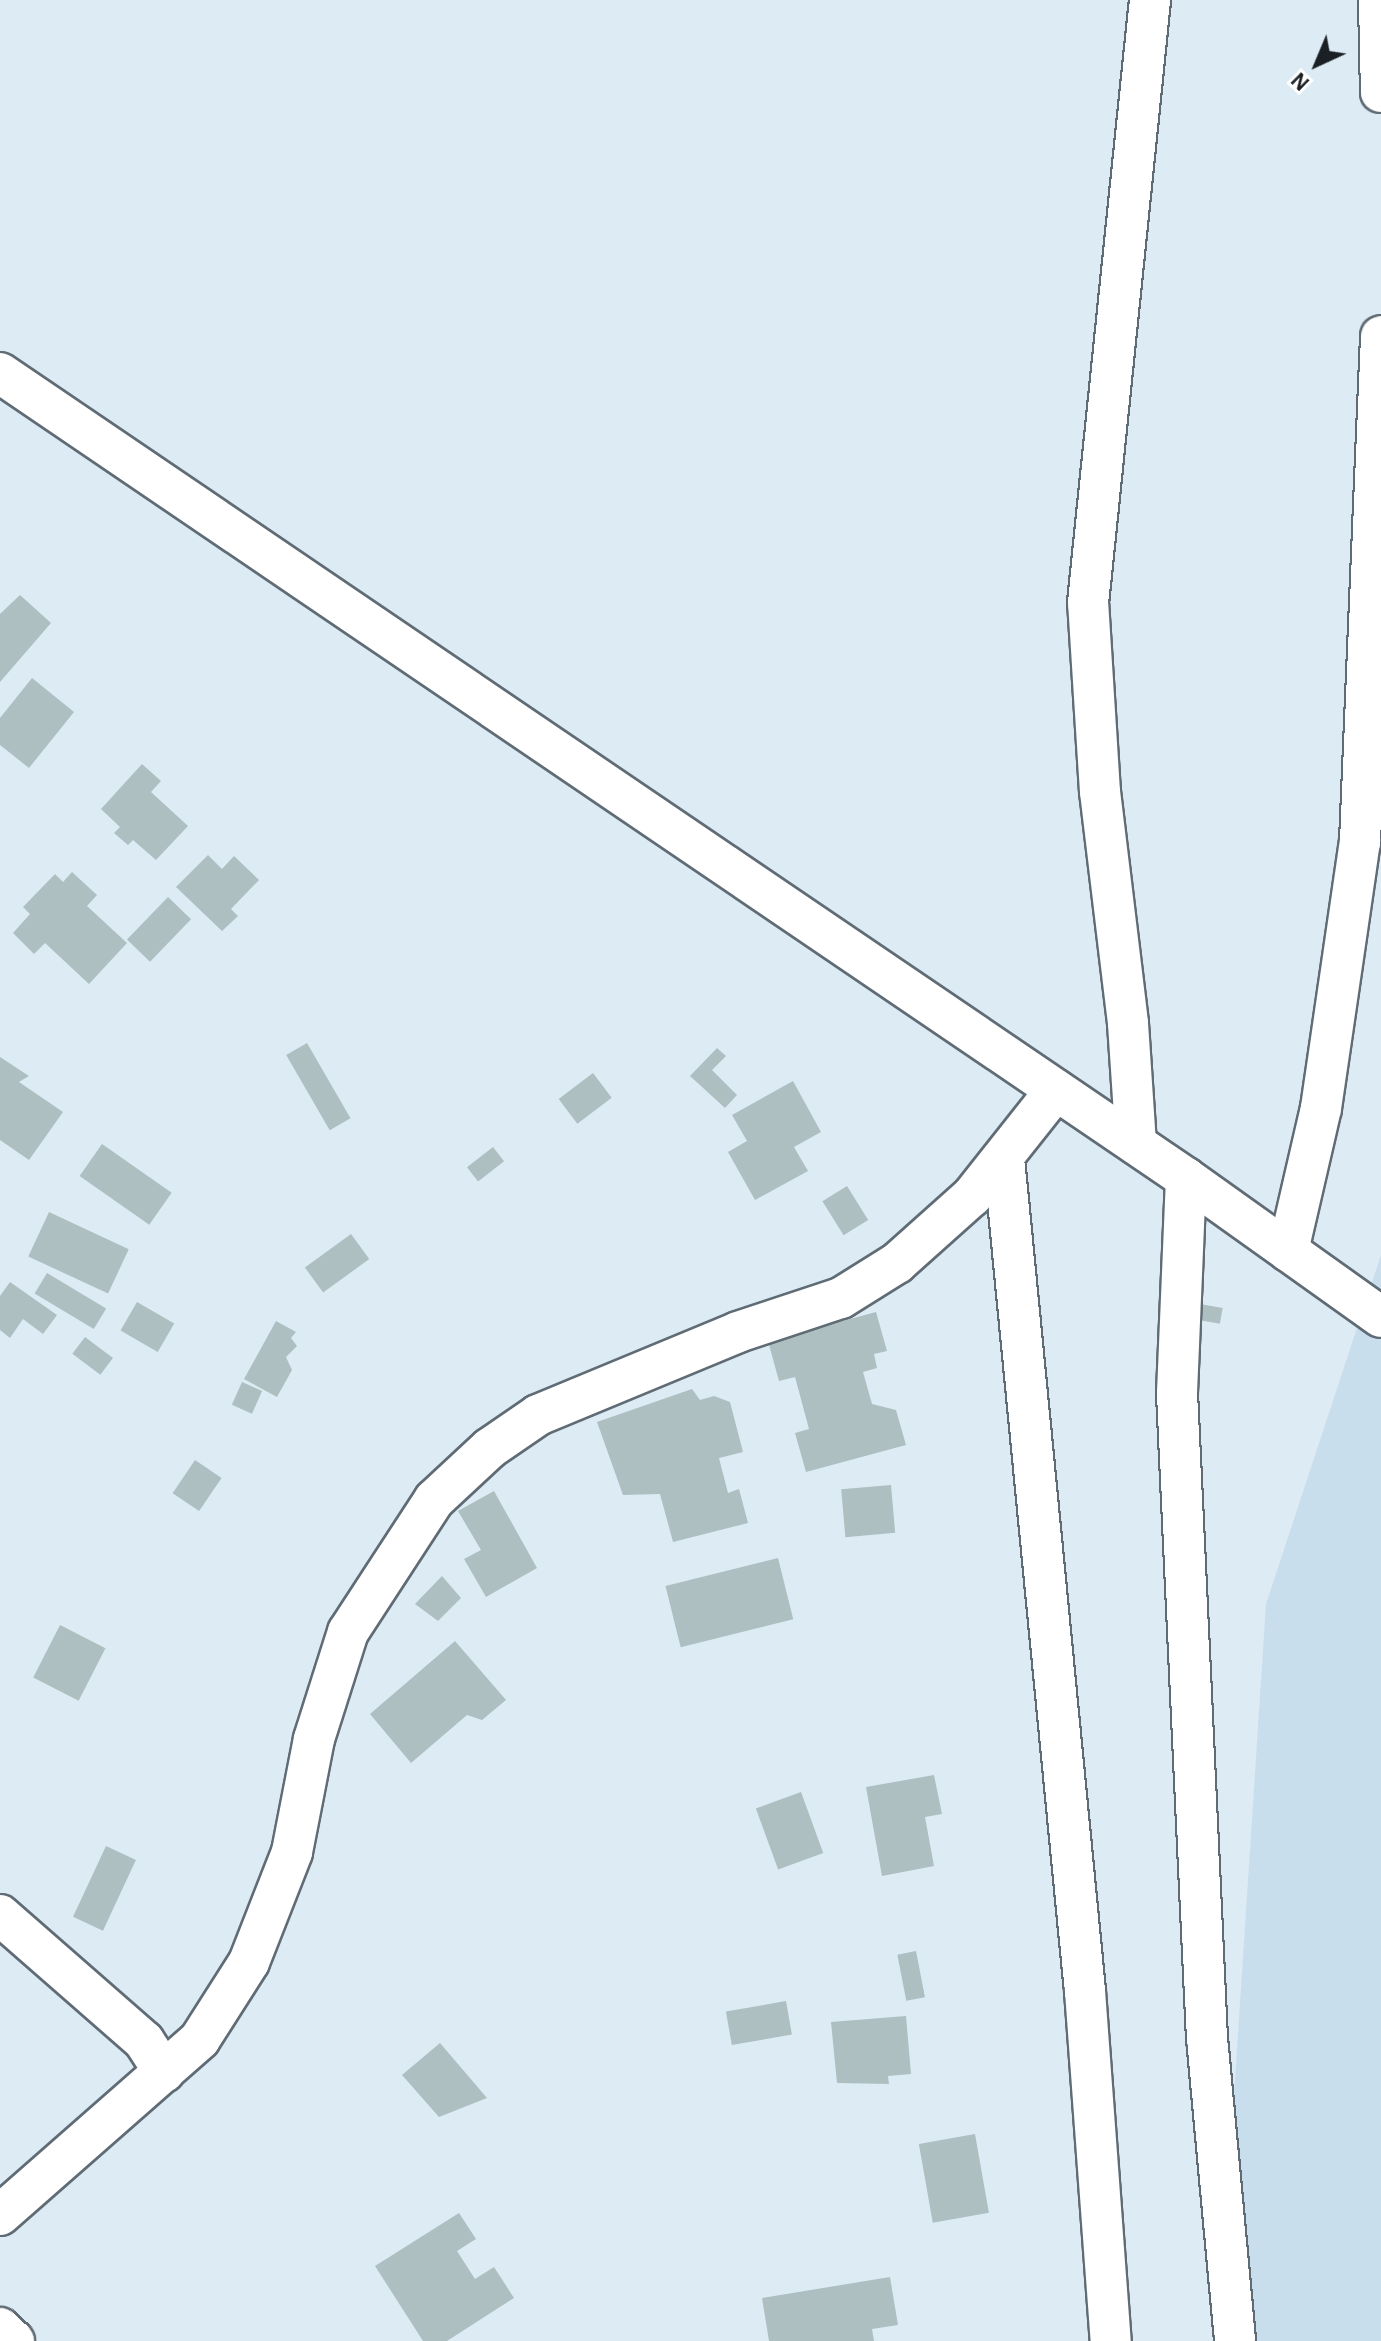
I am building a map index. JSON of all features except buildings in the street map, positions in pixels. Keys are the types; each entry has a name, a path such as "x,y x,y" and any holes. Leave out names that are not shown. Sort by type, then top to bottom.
{"street":[{"path":"1136,1144 1128,1023 1100,792 1088,603 1150,0"},
{"path":"1379,0 1381,92"},
{"path":"1288,1251 1321,1108 1360,842 1381,336"},
{"path":"0,373 1186,1178 1381,1317"},
{"path":"0,2215 200,2039 249,1962 292,1852 314,1739 348,1632 434,1500 490,1448 538,1415 724,1337 841,1298 897,1263 1004,1159 1056,1090"},
{"path":"1004,1159 1085,1991 1111,2341"},
{"path":"1186,1178 1177,1393 1207,2038 1235,2341"},
{"path":"0,1915 144,2041 164,2072"},
{"path":"0,2328 14,2341"}],"shaded area":[{"path":"1381,1255 1381,2341 1218,2341 1266,1604"}]}
